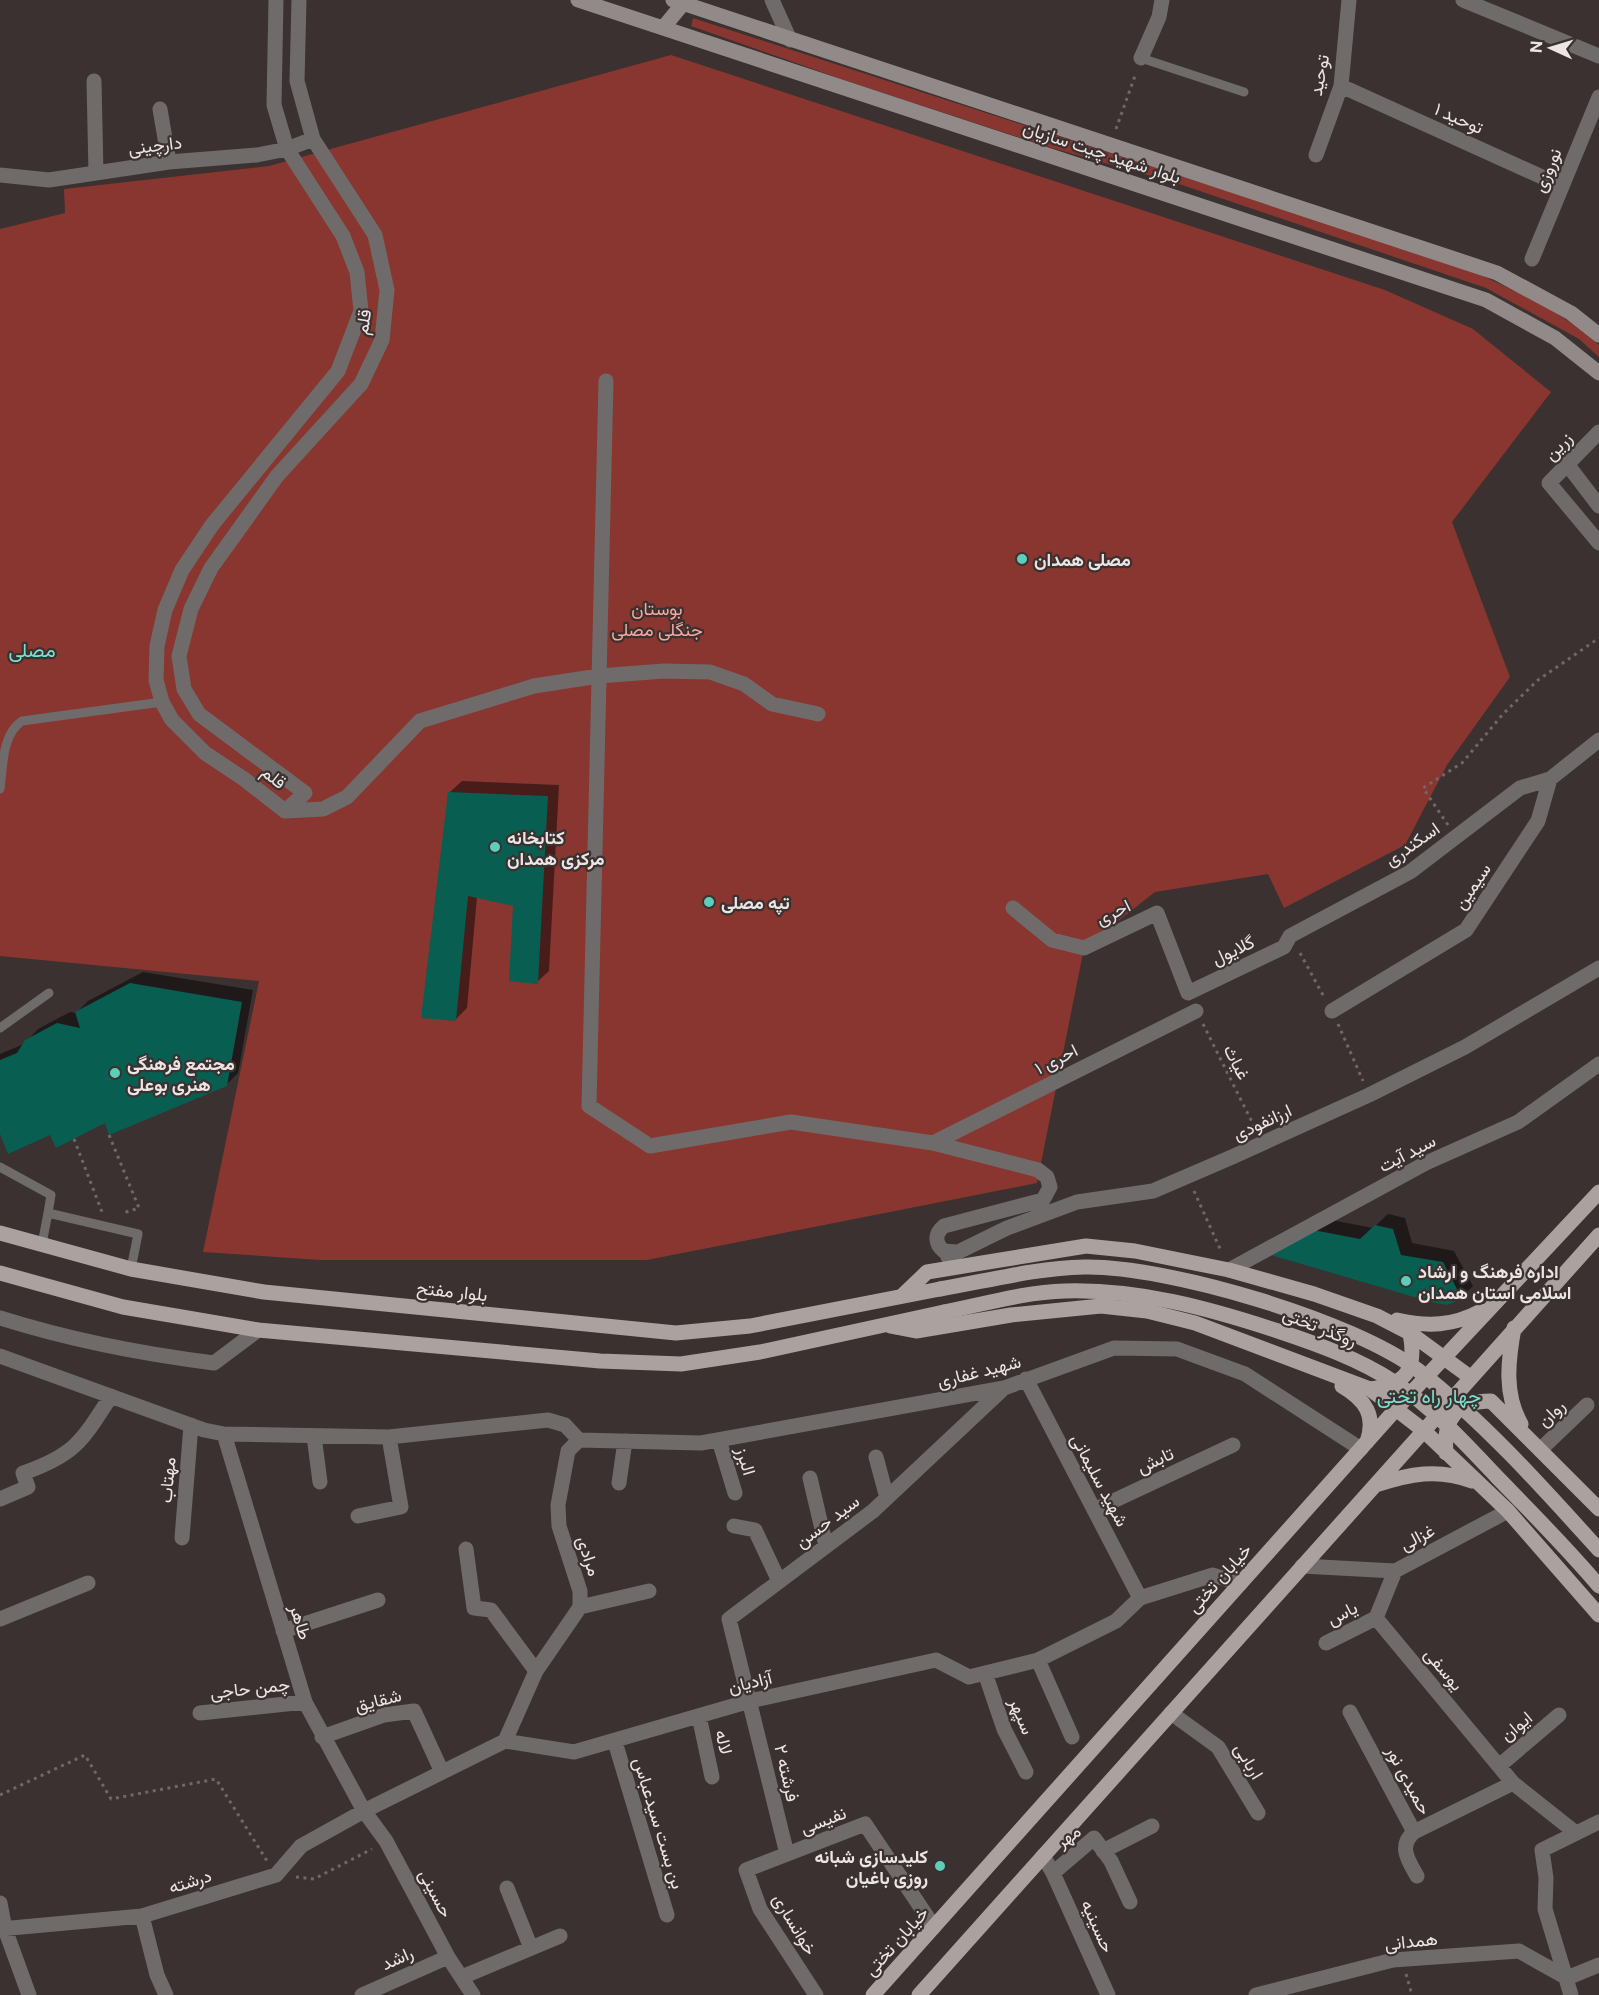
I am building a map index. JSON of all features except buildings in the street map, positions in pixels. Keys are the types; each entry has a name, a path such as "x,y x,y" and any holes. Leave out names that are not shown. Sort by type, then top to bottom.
{"main road":[{"name":"بلوار شهید چیت سازیان","path":"578,0 1486,300 1555,338 1599,373"},
{"name":"بلوار شهید چیت سازیان","path":"681,1 790,40 1497,273 1571,313 1599,335"},
{"path":"663,28 681,1"},
{"name":"خیابان تختی","path":"873,1995 1444,1356 1599,1192"},
{"name":"بلوار مفتح","path":"0,1233 132,1269 264,1292 676,1333 750,1326 940,1289"},
{"path":"919,1995 1470,1377 1599,1236"},
{"path":"902,1296 927,1272 1086,1246 1135,1251 1229,1270 1314,1294 1377,1316 1415,1324 1441,1325 1463,1320 1494,1303"},
{"name":"روگذر تختی","path":"940,1289 1062,1269 1085,1267 1136,1271 1214,1288 1354,1334 1400,1358 1449,1397 1599,1550"},
{"path":"0,1273 123,1307 258,1330 577,1359 681,1364 760,1352 884,1325 916,1331 1011,1315 1101,1306 1147,1311 1195,1323 1370,1389 1423,1430 1508,1511 1599,1614"},
{"name":"روگذر تختی","path":"884,1325 1047,1292 1126,1293 1161,1298 1207,1309 1311,1342 1393,1381 1419,1401 1462,1441 1599,1586"},
{"path":"1377,1316 1410,1333 1470,1377"},
{"path":"1514,1328 1509,1359 1509,1391 1516,1414 1529,1437"},
{"path":"1370,1389 1390,1386 1405,1377 1413,1355 1410,1333"},
{"path":"1301,1363 1347,1389 1365,1403 1371,1424 1363,1446"},
{"path":"1446,1453 1444,1439 1453,1415 1462,1406 1477,1401 1491,1401 1599,1509"},
{"path":"1373,1486 1398,1478 1438,1472 1477,1483"}],"street":[{"name":"قلم","path":"276,0 274,105 287,149 343,236 357,272 361,311 338,371 212,525 182,570 165,610 157,646 156,680 162,702 172,720 205,753 244,779 285,811 305,793 199,714 184,689 179,656 191,609 211,568 277,477 361,384 382,340 387,290 375,235 313,139 297,81 299,0"},
{"path":"772,0 790,40"},
{"path":"1141,58 1159,17 1162,0"},
{"name":"توحید","path":"1316,155 1341,86 1349,0"},
{"path":"1463,0 1599,56"},
{"path":"94,81 96,173"},
{"name":"توحید ۱","path":"1341,86 1562,186"},
{"name":"نوروزی","path":"1532,259 1599,97"},
{"path":"160,109 169,162"},
{"name":"دارچینی","path":"0,175 50,180 169,162 257,155 287,149 313,139"},
{"path":"606,381 589,1106 650,1146 791,1122 933,1143 1038,1170 1047,1177 1050,1182 1049,1192 1043,1200 944,1226 936,1236 937,1242 944,1251 956,1252"},
{"name":"زرین","path":"1599,432 1549,483 1599,543"},
{"path":"1567,465 1599,506"},
{"path":"285,811 323,809 347,797 420,721 534,686 599,676 664,671 710,672 744,684 772,704 818,714"},
{"path":"1550,778 1599,741"},
{"name":"اسکندری","path":"1290,936 1410,872 1520,788 1550,778"},
{"name":"سیمین","path":"1332,1011 1466,930 1538,821 1550,778"},
{"name":"احری","path":"1013,908 1052,940 1084,948 1157,913 1188,993"},
{"name":"گلایول","path":"1188,993 1284,947 1290,936"},
{"name":"ارزانفودی","path":"927,1272 956,1252 1007,1228 1077,1202 1153,1191 1370,1095 1465,1047 1599,968"},
{"name":"احری ۱","path":"933,1143 1196,1011"},
{"name":"سید آیت","path":"1229,1270 1426,1163 1518,1122 1599,1064"},
{"path":"0,1318 93,1343 153,1355 214,1363 258,1330"},
{"name":"شهید غفاری","path":"579,1440 674,1444 719,1440 1004,1388 1114,1348 1177,1349 1245,1374 1363,1446"},
{"path":"0,1356 191,1425 224,1434 389,1437 548,1420 565,1425 579,1440"},
{"name":"شهید سلیمانی","path":"1026,1379 1140,1598"},
{"name":"سید حسن","path":"750,1701 729,1619 887,1498 1004,1388"},
{"path":"0,1499 28,1486 23,1473 50,1464 72,1451 111,1396"},
{"name":"روان","path":"1541,1449 1587,1405"},
{"name":"مهتاب","path":"182,1538 191,1425"},
{"name":"طاهر","path":"224,1434 305,1702 364,1811"},
{"path":"314,1436 320,1482"},
{"path":"358,1516 401,1506 389,1437"},
{"name":"مرادی","path":"579,1440 568,1451 558,1505 559,1526 580,1591 580,1607"},
{"name":"البرز","path":"719,1440 735,1493"},
{"path":"619,1483 624,1441"},
{"name":"تابش","path":"1094,1510 1233,1445"},
{"path":"876,1457 887,1498"},
{"path":"810,1478 826,1546"},
{"name":"غزالی","path":"1302,1566 1395,1571 1508,1511"},
{"path":"734,1526 755,1530 779,1581"},
{"path":"466,1549 474,1608 491,1610 537,1671"},
{"path":"1376,1618 1395,1571"},
{"path":"1140,1598 1213,1575 1240,1584"},
{"path":"0,1619 88,1583"},
{"path":"276,1875 301,1846 364,1811 505,1741 537,1671 580,1607 649,1591"},
{"name":"آزادیان","path":"505,1741 574,1752 615,1742 750,1701 936,1660 969,1677 1038,1660 1116,1621 1140,1598"},
{"path":"284,1631 378,1600"},
{"name":"یاس","path":"1326,1643 1376,1618"},
{"name":"یوسفی","path":"1376,1618 1513,1783 1576,1833"},
{"path":"1038,1660 1072,1737"},
{"name":"سپهر","path":"985,1673 1004,1729 1026,1772"},
{"name":"فرشته ۲","path":"750,1701 787,1854"},
{"name":"چمن حاجی","path":"200,1713 305,1702"},
{"name":"شقایق","path":"322,1737 384,1715 414,1711 442,1772"},
{"name":"حمیدی نور","path":"1350,1712 1414,1832 1513,1783"},
{"name":"اربابی","path":"1171,1713 1218,1747 1258,1813"},
{"name":"ایوان","path":"1499,1766 1559,1715"},
{"name":"لاله","path":"699,1716 712,1777"},
{"name":"بن بست سیدعباس","path":"615,1742 667,1915"},
{"name":"حسینی","path":"364,1811 387,1841 448,1956 472,1995"},
{"path":"1571,1995 1545,1909 1546,1878 1542,1850 1599,1822"},
{"name":"نفیسی","path":"746,1870 865,1824 934,1927"},
{"name":"مهر","path":"1103,1851 1152,1826"},
{"path":"1414,1832 1407,1838 1404,1847 1406,1857 1417,1876"},
{"name":"مهر","path":"1053,1873 1094,1838 1111,1861 1130,1902"},
{"name":"حسینیه","path":"1043,1856 1053,1873 1108,1995"},
{"name":"خوانساری","path":"746,1870 760,1909 816,1995"},
{"name":"درشته","path":"2,1929 142,1916 276,1875"},
{"path":"507,1888 531,1948"},
{"path":"0,1903 2,1929 29,1995"},
{"path":"142,1916 157,1976 166,1995"},
{"path":"462,1977 560,1936"},
{"name":"همدانی","path":"1256,1995 1393,1960 1519,1951 1567,1978"},
{"name":"راشد","path":"362,1995 448,1956"},
{"path":"1567,1978 1599,1965"}],"lane":[{"path":"1141,58 1244,93"},
{"path":"0,789 8,737 14,726 22,721 162,702"},
{"path":"0,1028 49,993"},
{"path":"0,1167 51,1195 42,1244"},
{"path":"48,1214 138,1234 132,1269"}],"path":[{"path":"1110,145 1141,58"},
{"path":"1456,837 1423,788 1462,763 1503,714 1538,680 1599,638"},
{"name":"غیاث","path":"1196,1011 1262,1142"},
{"path":"109,1135 139,1208 123,1213"},
{"path":"74,1139 104,1215"},
{"path":"1188,1176 1229,1270"},
{"path":"0,1795 85,1755 111,1799 216,1779 276,1875 314,1879 387,1841"}],"green space":[{"path":"693,18 1468,269 1536,302 1569,322 1599,345 1599,357 1579,339 1486,288 1182,185 1052,148 841,79 691,26"},
{"name":"بوستان جنگلی مصلی","path":"671,55 1385,290 1473,329 1551,392 1452,522 1510,677 1447,765 1405,845 1284,908 1268,874 1155,892 1084,948 1037,1183 647,1260 320,1260 203,1252 259,981 0,956 0,229 65,213 64,189 269,166"}],"place":[{"name":"مصلی همدان","path":"1022,559"},
{"name":"کتابخانه مرکزی همدان","path":"495,847"},
{"name":"تپه مصلی","path":"709,902"},
{"name":"مجتمع فرهنگی هنری بوعلی","path":"115,1073"},
{"name":"اداره فرهنگ و ارشاد اسلامی استان همدان","path":"1406,1281"},
{"name":"کلیدسازی شبانه روزی باغیان","path":"940,1866"}],"district":[{"name":"مصلی","path":"32,650"},
{"name":"چهار راه تختی","path":"1429,1396"}]}
